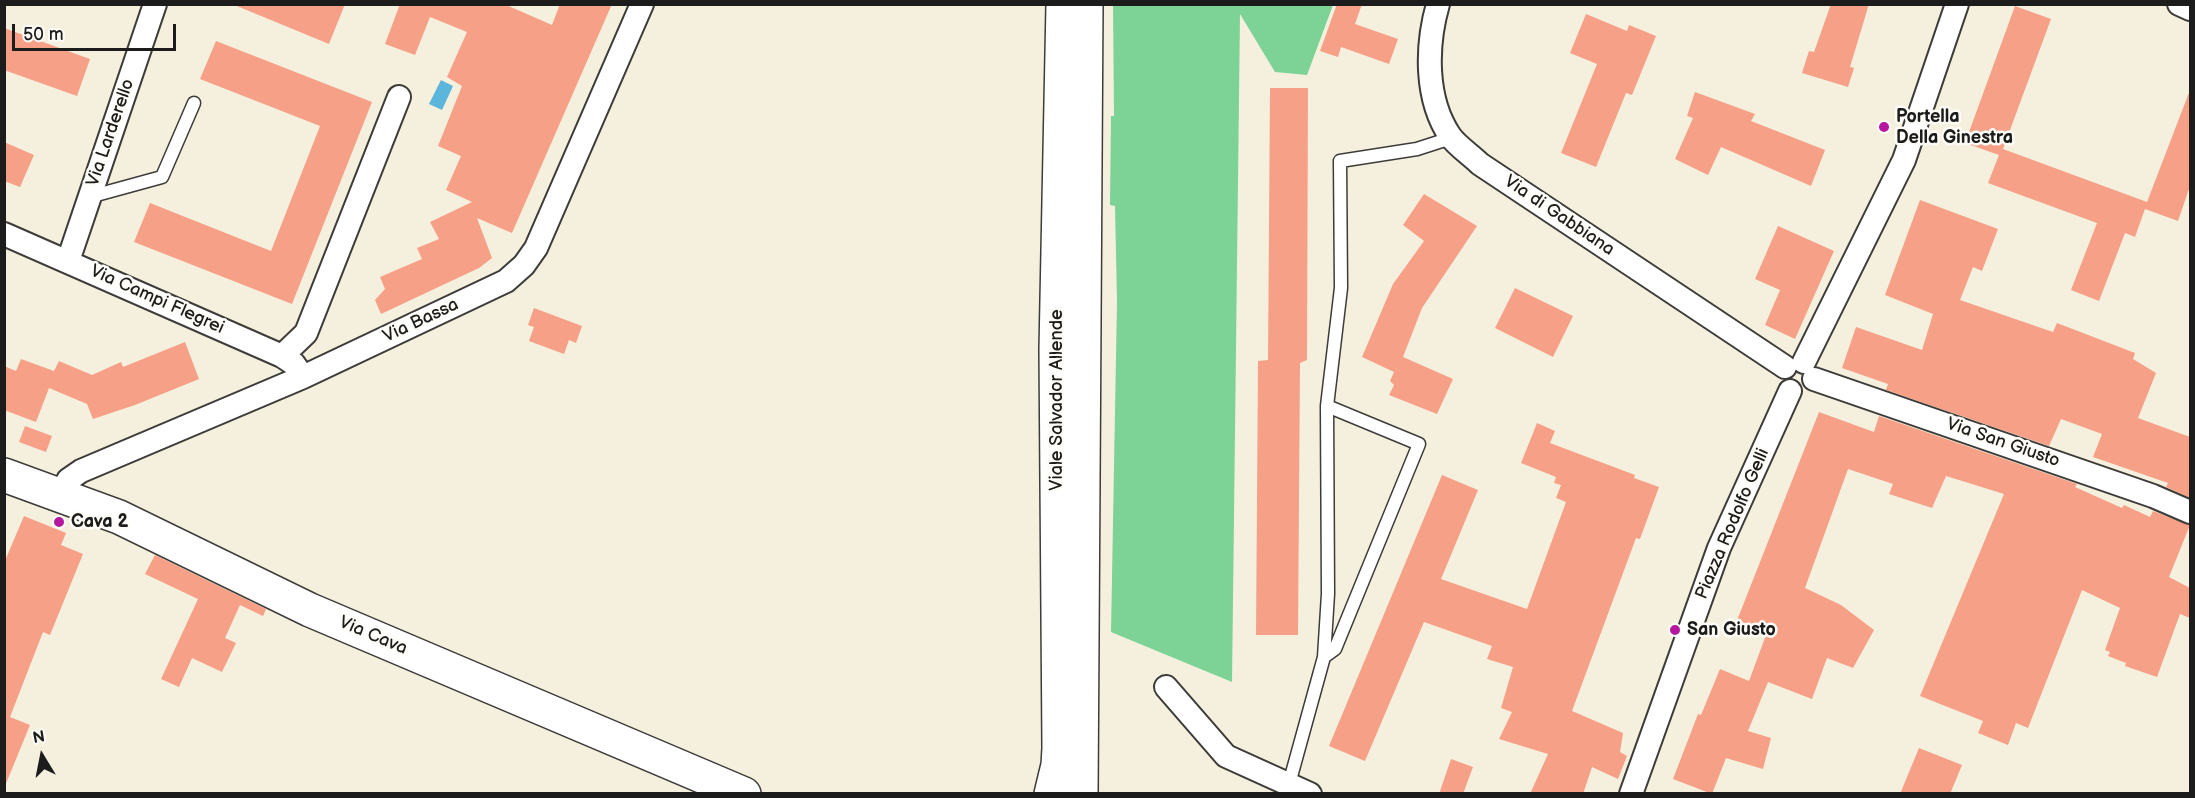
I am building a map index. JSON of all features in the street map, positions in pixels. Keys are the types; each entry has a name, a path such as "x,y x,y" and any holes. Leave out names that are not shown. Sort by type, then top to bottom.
{"main road":[{"name":"Viale Salvador Allende","path":"1051,794 1059,748 1056,349 1063,4"},
{"name":"Viale Salvador Allende","path":"1081,794 1086,4"},
{"name":"Via Cava","path":"4,475 119,517 310,610 744,794"}],"street":[{"name":"Via Larderello","path":"68,261 155,4"},
{"name":"Via Bassa","path":"62,496 68,480 81,471 303,377 506,281 524,265 536,248 642,4"},
{"name":"Via di Gabbiana","path":"1438,4 1430,50 1431,78 1437,112 1450,138 1480,164 1801,369"},
{"path":"1801,369 1904,160 1957,4"},
{"path":"2179,4 2190,9"},
{"path":"282,356 306,333 399,97"},
{"name":"Via Campi Flegrei","path":"4,234 282,356 294,363 303,377"},
{"name":"Piazza Rodolfo Gelli","path":"1631,794 1719,548 1790,391 1807,390 1801,369"},
{"name":"Via San Giusto","path":"1801,369 2153,496 2190,512"},
{"path":"1166,687 1226,756 1310,794"}],"lane":[{"path":"89,197 162,177 194,103"},
{"path":"1289,784 1324,657 1328,594 1327,406 1341,288 1340,161 1417,148 1450,138"},
{"path":"1324,657 1335,649 1419,444 1327,406"}],"green space":[{"path":"1113,5 1333,5 1307,75 1275,72 1240,14 1232,682 1111,632 1117,301 1115,206 1110,205 1111,116 1114,116"}],"water":[{"path":"441,80 453,86 442,110 429,104"}],"building":[{"path":"232,4 345,4 329,44"},
{"path":"400,4 504,4 552,25 560,4 612,4 512,233 477,218 492,258 479,268 381,314 375,300 385,289 380,277 422,259 417,248 439,239 430,222 472,202 446,190 461,156 438,146 462,86 447,77 467,32 430,17 415,55 385,44"},
{"path":"1337,4 1362,4 1355,24 1398,39 1389,64 1341,47 1338,57 1320,51"},
{"path":"1831,4 1869,4 1850,67 1854,68 1848,87 1802,73 1809,51 1814,52"},
{"path":"2015,6 2051,19 2003,149 2147,202 2190,90 2190,186 2178,221 2145,209 2135,237 2125,233 2099,301 2071,290 2097,223 1988,183 1999,155 1965,143"},
{"path":"1586,14 1627,31 1629,25 1656,36 1632,95 1626,93 1596,167 1561,153 1597,64 1570,53"},
{"path":"4,28 90,59 77,96 4,70"},
{"path":"216,41 372,102 292,304 134,242 150,203 271,251 320,126 200,79"},
{"path":"1270,88 1308,88 1307,360 1300,363 1298,635 1256,635 1258,361 1268,360"},
{"path":"1695,92 1755,114 1751,121 1825,150 1811,186 1721,147 1708,175 1675,159 1693,118 1687,116"},
{"path":"4,142 34,155 20,187 4,181"},
{"path":"1424,194 1477,226 1422,308 1403,357 1453,379 1437,414 1389,395 1394,385 1390,381 1394,372 1362,357 1393,284 1424,241 1403,225"},
{"path":"1920,200 1998,229 1982,271 1973,267 1960,300 2053,332 2057,323 2135,353 2133,359 2156,373 2138,418 2190,437 2190,498 2166,487 2168,483 2093,457 2102,434 2061,419 2049,446 1886,390 1888,384 1842,368 1856,327 1922,350 1933,314 1885,295"},
{"path":"1778,226 1834,251 1795,339 1765,325 1780,290 1755,279"},
{"path":"1515,288 1573,316 1553,357 1495,328"},
{"path":"534,308 582,326 576,343 569,340 564,354 529,341 534,327 528,325"},
{"path":"185,342 199,379 135,405 93,419 87,404 49,388 36,422 4,410 4,366 16,371 21,359 54,371 59,361 92,375 121,362 123,367"},
{"path":"1819,412 1874,432 1879,416 2077,484 2075,487 2122,508 2124,505 2150,517 2153,511 2190,525 2169,577 2190,588 2190,618 2180,614 2157,677 2125,666 2126,663 2108,656 2110,652 2105,650 2120,608 2082,590 2028,728 2016,723 2008,745 1978,733 1983,721 1920,696 2004,494 1946,476 1932,508 1889,494 1893,484 1848,469 1805,588 1841,605 1874,630 1853,668 1827,658 1812,699 1768,682 1748,731 1771,738 1763,769 1726,758 1712,794 1673,779 1698,714 1701,715 1720,669 1749,681 1766,635 1736,623"},
{"path":"1537,423 1555,431 1550,443 1635,475 1634,478 1659,487 1640,539 1636,538 1572,711 1623,733 1620,752 1627,756 1618,779 1592,767 1583,794 1530,794 1548,754 1499,739 1512,712 1501,708 1513,667 1487,659 1492,646 1424,622 1365,761 1329,746 1442,475 1478,490 1441,579 1527,609 1566,502 1556,498 1561,485 1554,483 1556,477 1521,463"},
{"path":"25,426 52,436 46,452 19,442"},
{"path":"24,516 66,533 61,545 83,554 50,635 43,632 10,717 30,725 5,786 4,563"},
{"path":"155,555 266,609 263,616 240,605 225,638 236,643 222,672 192,658 179,687 161,679 198,599 145,574"},
{"path":"1919,748 1962,765 1950,794 1900,794"},
{"path":"1451,759 1473,767 1463,794 1439,794"}],"place":[{"name":"Portella Della Ginestra","path":"1884,127"},
{"name":"Cava 2","path":"59,522"},
{"name":"San Giusto","path":"1675,630"}]}
